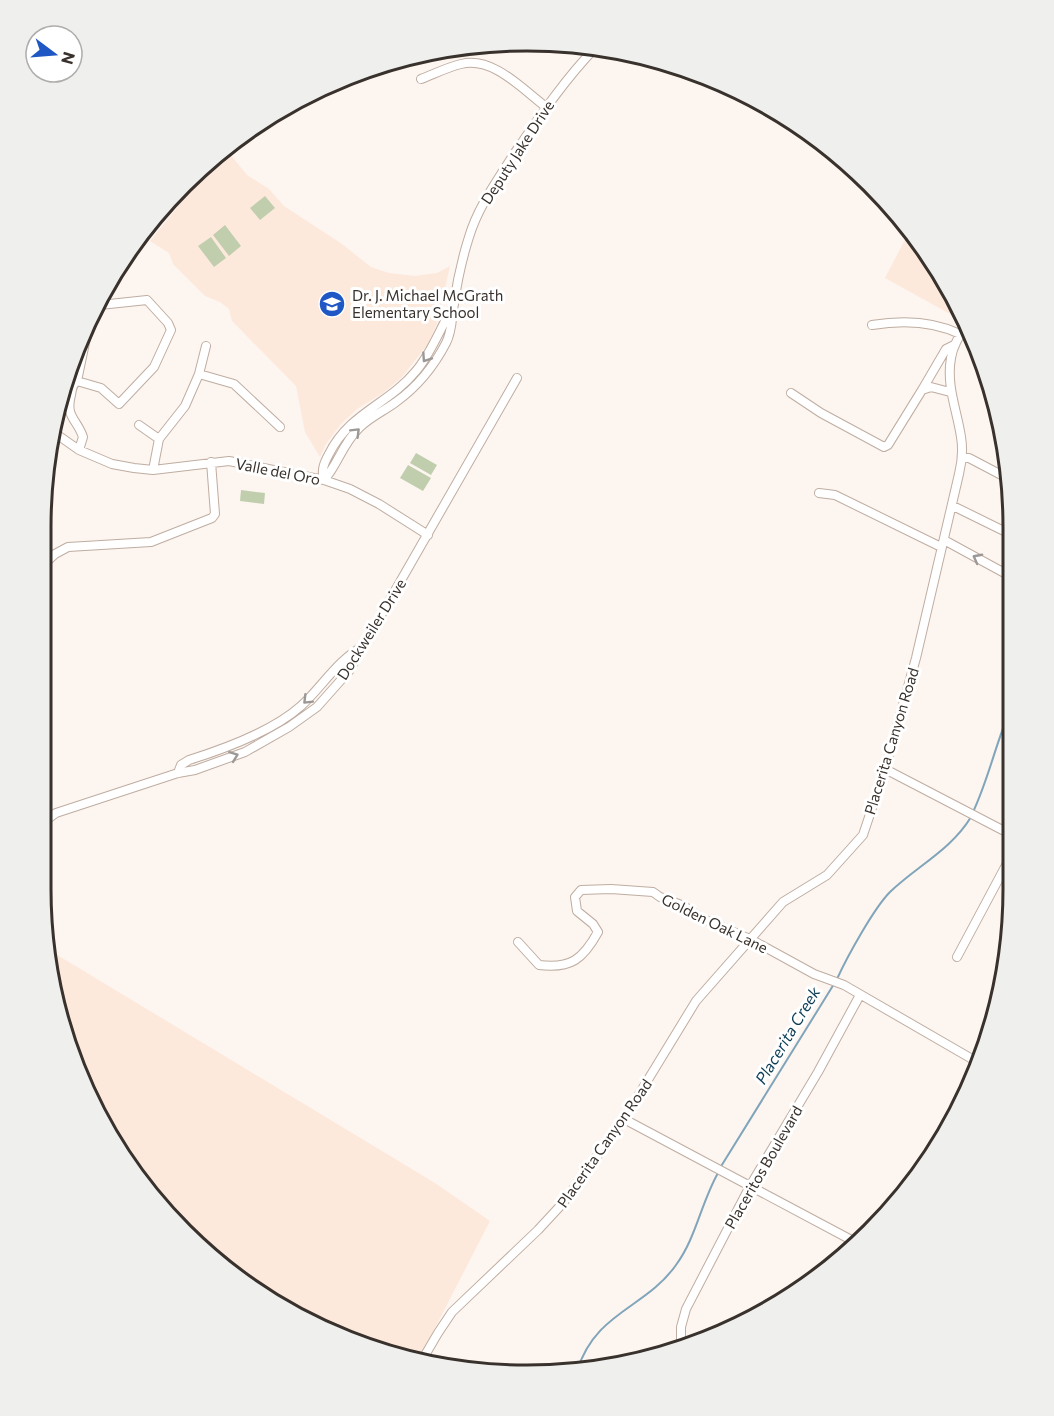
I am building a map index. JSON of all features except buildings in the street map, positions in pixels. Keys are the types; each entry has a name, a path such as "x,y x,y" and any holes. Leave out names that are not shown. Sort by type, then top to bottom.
{"street":[{"name":"Deputy Jake Drive","path":"324,480 330,474 348,440 361,426 407,394 430,369 447,341 453,324 453,306 469,237 480,209 546,107 589,55"},
{"path":"421,79 462,64 488,65 546,107"},
{"path":"77,381 101,388 119,404 154,367 171,330 168,323 147,300 106,304"},
{"path":"872,325 910,322 929,324 960,334"},
{"name":"Placerita Canyon Road","path":"426,1354 452,1312 554,1214 624,1119 696,1001 783,902 827,875 863,835 885,769 916,658 962,458 961,437 950,392 950,365 954,345 960,334"},
{"path":"791,393 821,413 884,447 888,445 946,349 954,345"},
{"path":"153,470 159,439 185,406 199,374 206,346"},
{"path":"79,450 82,437 68,405 73,385 77,381 82,360"},
{"path":"199,374 234,384 280,427"},
{"name":"Dockweiler Drive","path":"51,817 56,813 178,773 182,765 189,760 246,739 287,717 322,685 347,657 364,646 517,378"},
{"path":"922,390 931,387 950,392"},
{"path":"139,425 159,439"},
{"name":"Valle del Oro","path":"60,436 79,450 112,464 153,470 211,462 229,462 324,480 350,489 428,535"},
{"path":"962,458 969,458 1000,473"},
{"path":"51,558 68,547 151,542 212,518 215,514 211,462"},
{"path":"819,493 835,495 1003,573"},
{"path":"952,506 1003,531"},
{"path":"885,769 1003,830"},
{"path":"957,957 1003,871"},
{"name":"Golden Oak Lane","path":"518,942 539,965 558,967 579,959 598,932 593,924 577,911 575,897 581,890 653,892 684,906 701,918 750,939 814,974 844,985 972,1058"},
{"name":"Placeritos Boulevard","path":"681,1340 681,1327 686,1309 750,1186 818,1072 860,995"},
{"path":"624,1119 850,1239"}],"shaded area":[{"name":"Dr. J. Michael McGrath Elementary School","path":"230,155 247,175 269,189 284,206 342,244 371,267 389,273 415,276 437,273 450,266 437,324 428,344 402,377 383,393 357,409 341,424 326,444 320,457 305,432 296,386 232,321 229,309 220,302 205,296 173,264 169,253 150,241 194,186"},
{"path":"906,238 954,316 885,278"},
{"path":"55,954 435,1183 490,1221 422,1353 345,1329 289,1301 237,1267 190,1226 149,1179 131,1153 100,1100 87,1071 67,1012"}],"green space":[{"path":"265,196 275,208 260,220 250,208"},
{"path":"225,225 241,246 229,256 213,235"},
{"path":"211,237 226,258 214,267 198,246"},
{"path":"416,453 437,465 431,475 410,463"},
{"path":"408,465 431,478 423,491 400,478"},
{"path":"241,490 265,493 264,504 240,501"}],"waterway":[{"name":"Placerita Creek","path":"973,812 1003,729"},
{"name":"Placerita Creek","path":"837,979 861,933 884,899 954,839 971,817"},
{"name":"Placerita Creek","path":"720,1168 834,984"},
{"name":"Placerita Creek","path":"581,1362 596,1335 664,1280 676,1265 689,1243 718,1173"}],"place":[{"name":"Dr. J. Michael McGrath Elementary School","path":"332,304"}]}
